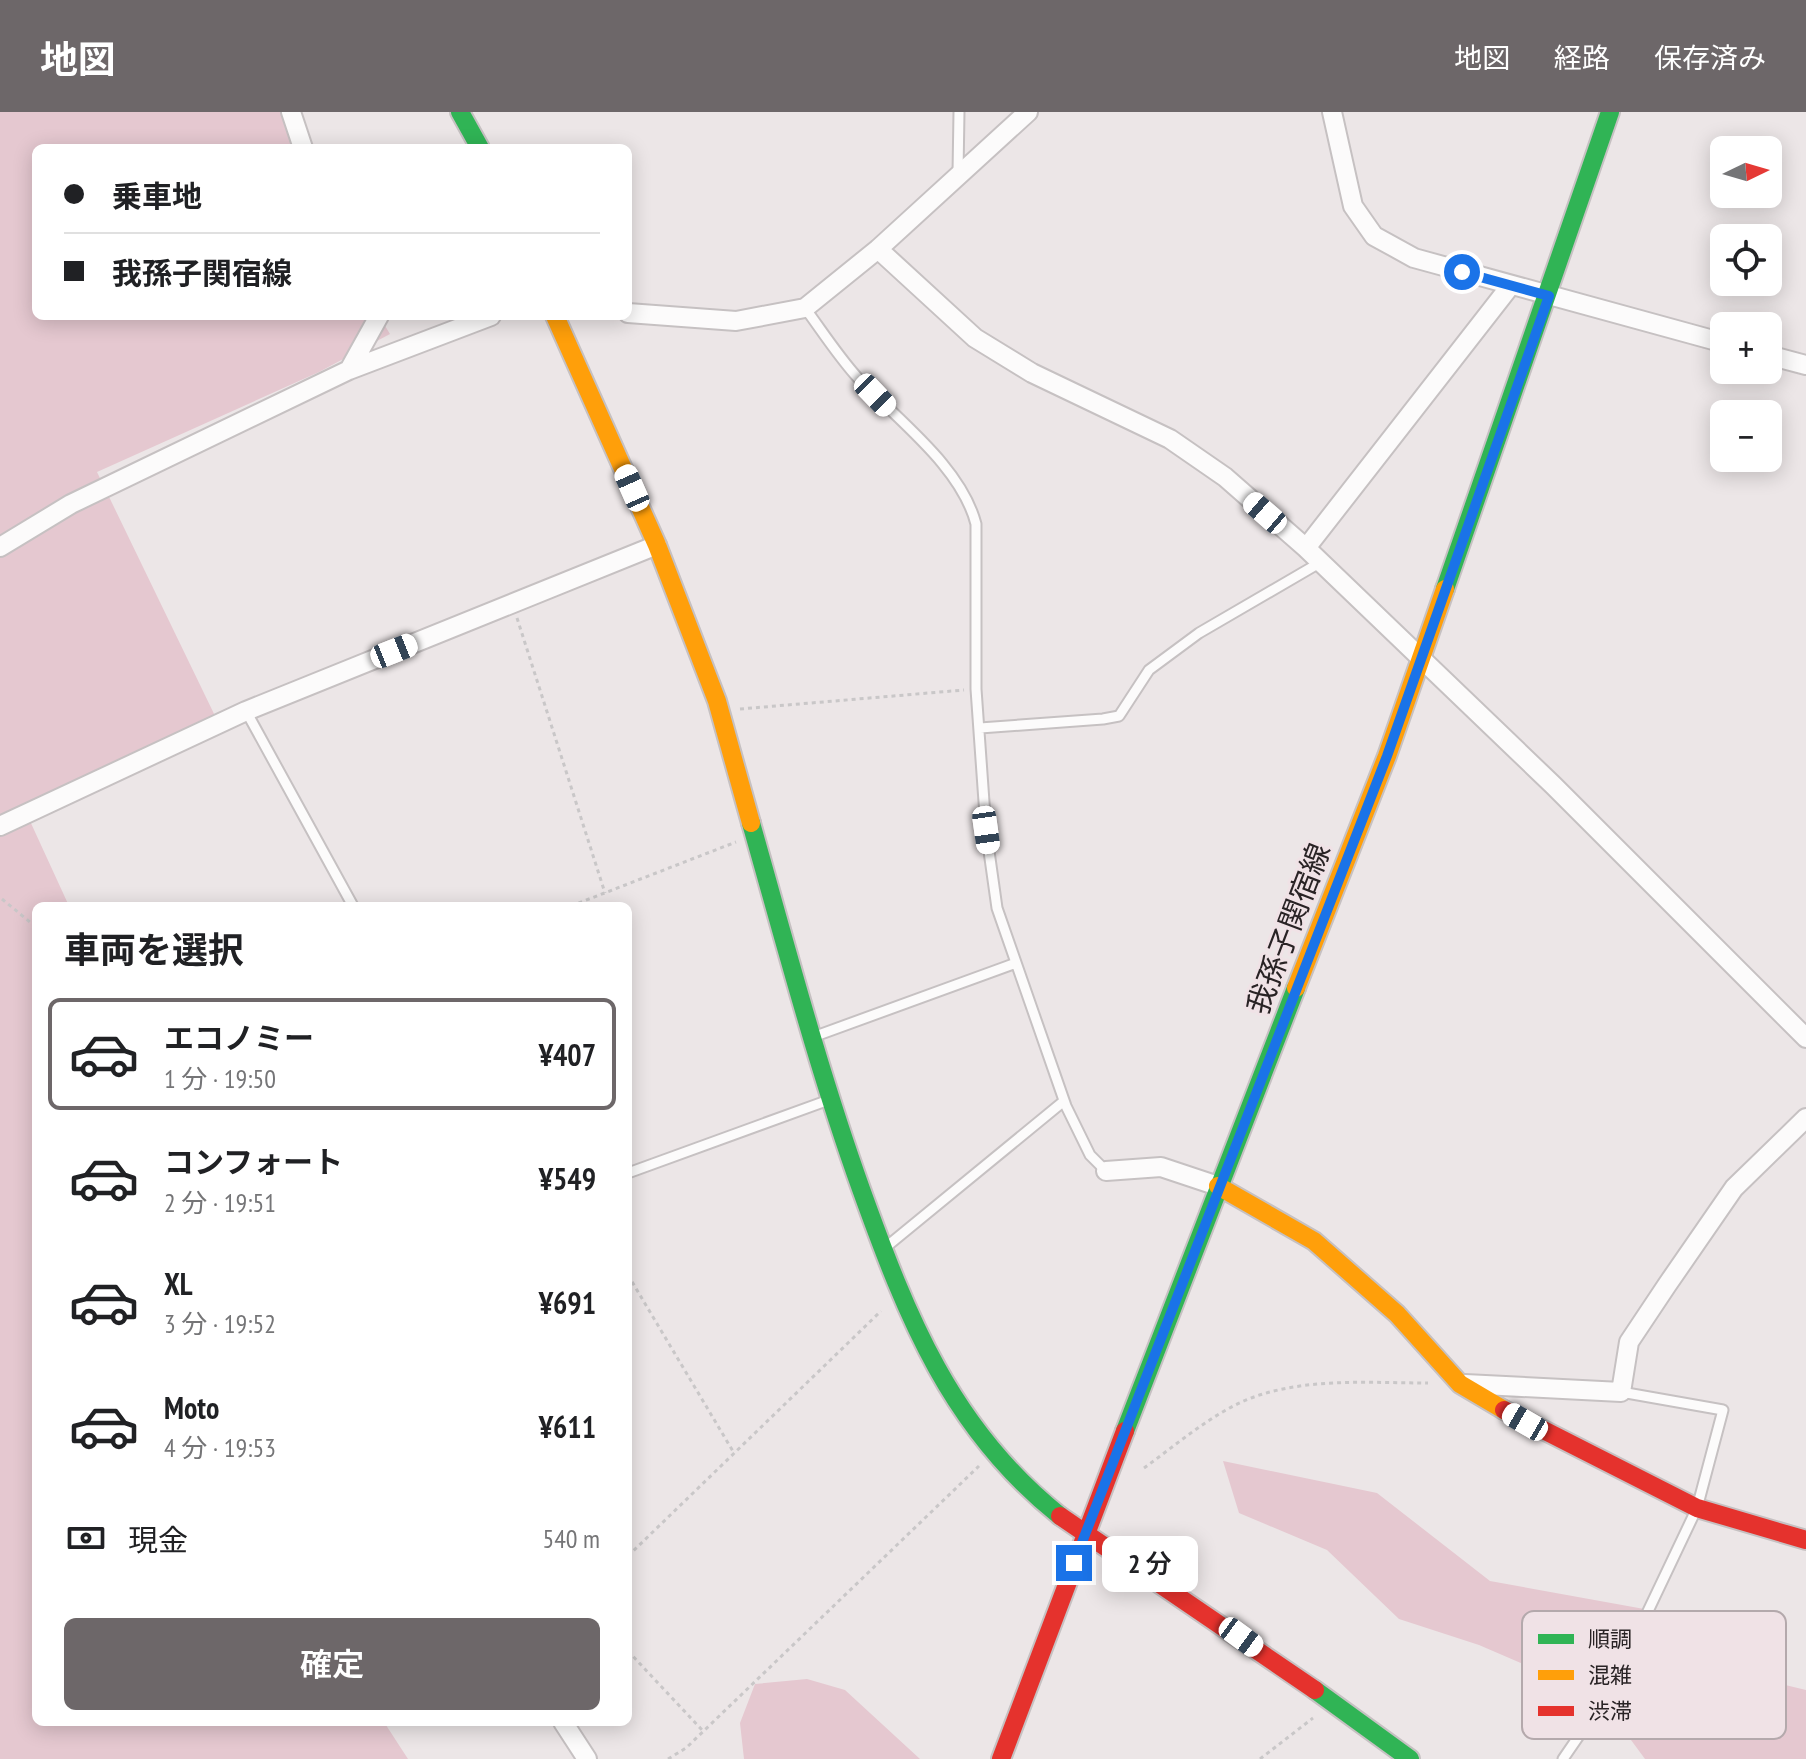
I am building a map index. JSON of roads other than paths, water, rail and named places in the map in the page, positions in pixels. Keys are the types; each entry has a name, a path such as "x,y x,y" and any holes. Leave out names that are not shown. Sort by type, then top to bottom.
{"street":[{"path":"291,112 302,144"},
{"path":"460,112 478,144"},
{"path":"632,313 736,321 805,308 878,249 1028,112"},
{"path":"1332,112 1353,206 1374,236 1414,258 1710,339"},
{"name":"我孫子関宿線","path":"1001,1759 1084,1535 1422,660 1610,112"},
{"path":"878,249 975,338 1032,373 1170,439 1225,477 1321,562 1553,785 1806,1038"},
{"path":"1306,548 1511,285"},
{"path":"349,370 377,320"},
{"path":"0,547 71,504 349,370 480,320"},
{"path":"557,320 657,545 719,710 829,1099 899,1294 928,1356 961,1412 993,1452 1084,1535 1241,1637 1332,1703 1390,1753 1410,1759"},
{"path":"1782,359 1806,365"},
{"path":"0,826 246,711 657,545"},
{"path":"1460,1384 1621,1392 1629,1342 1667,1285 1734,1188 1806,1118"},
{"path":"1106,1171 1161,1167 1218,1186 1314,1241 1397,1314 1460,1384 1525,1422 1697,1508 1806,1540"},
{"path":"566,1726 587,1759"}],"lane":[{"path":"958,178 959,112"},
{"path":"805,308 854,374 957,481 970,502 976,524 976,689 986,830 997,908 1064,1101 1090,1155 1106,1171"},
{"path":"980,728 1119,716 1149,670 1199,633 1321,562"},
{"path":"246,711 351,902"},
{"path":"811,1038 1016,963"},
{"path":"632,1172 829,1099"},
{"path":"883,1249 1064,1101"},
{"path":"1621,1392 1723,1410 1697,1508 1648,1611"},
{"path":"1563,1759 1577,1739"}]}
